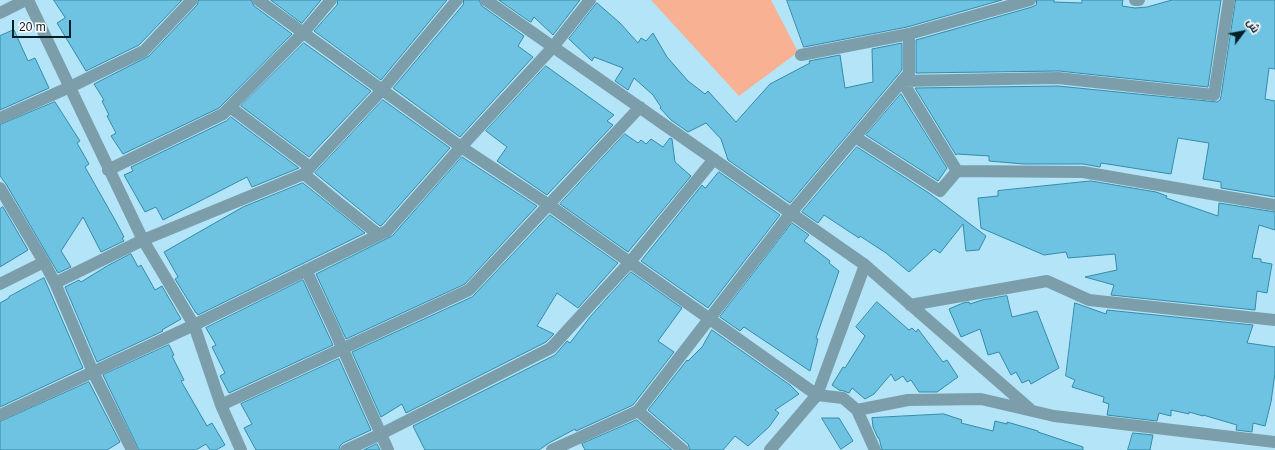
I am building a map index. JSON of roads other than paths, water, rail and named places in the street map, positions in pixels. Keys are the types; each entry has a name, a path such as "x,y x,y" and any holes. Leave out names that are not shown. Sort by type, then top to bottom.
{"street":[{"path":"0,13 27,0 143,240 194,325 221,406 241,450"},
{"path":"0,118 70,87 144,51 192,0"},
{"path":"258,0 461,147 549,205 817,394 843,398 856,410 875,450"},
{"path":"108,170 223,114 304,32 331,0"},
{"path":"55,283 143,240 307,170 382,90 457,0"},
{"path":"486,0 865,265 1032,410"},
{"path":"0,415 194,325 386,231 553,47 590,0"},
{"path":"801,55 909,34 1030,0"},
{"path":"902,81 1058,78 1214,95 1229,0"},
{"path":"552,450 638,411 791,213 909,73 909,34"},
{"path":"902,81 957,171"},
{"path":"230,107 307,170 340,204 379,235"},
{"path":"221,406 469,290 640,107"},
{"path":"855,137 940,191 957,171"},
{"path":"346,450 381,434 551,348 630,262 714,159"},
{"path":"957,171 1083,172 1275,205"},
{"path":"0,188 55,283 93,372 132,450"},
{"path":"0,284 44,262"},
{"path":"770,450 817,394 865,265"},
{"path":"306,270 388,450"},
{"path":"910,305 1047,281 1090,300 1275,320"},
{"path":"856,410 908,400 981,398 1054,416 1274,443"},
{"path":"638,411 683,450"}]}
